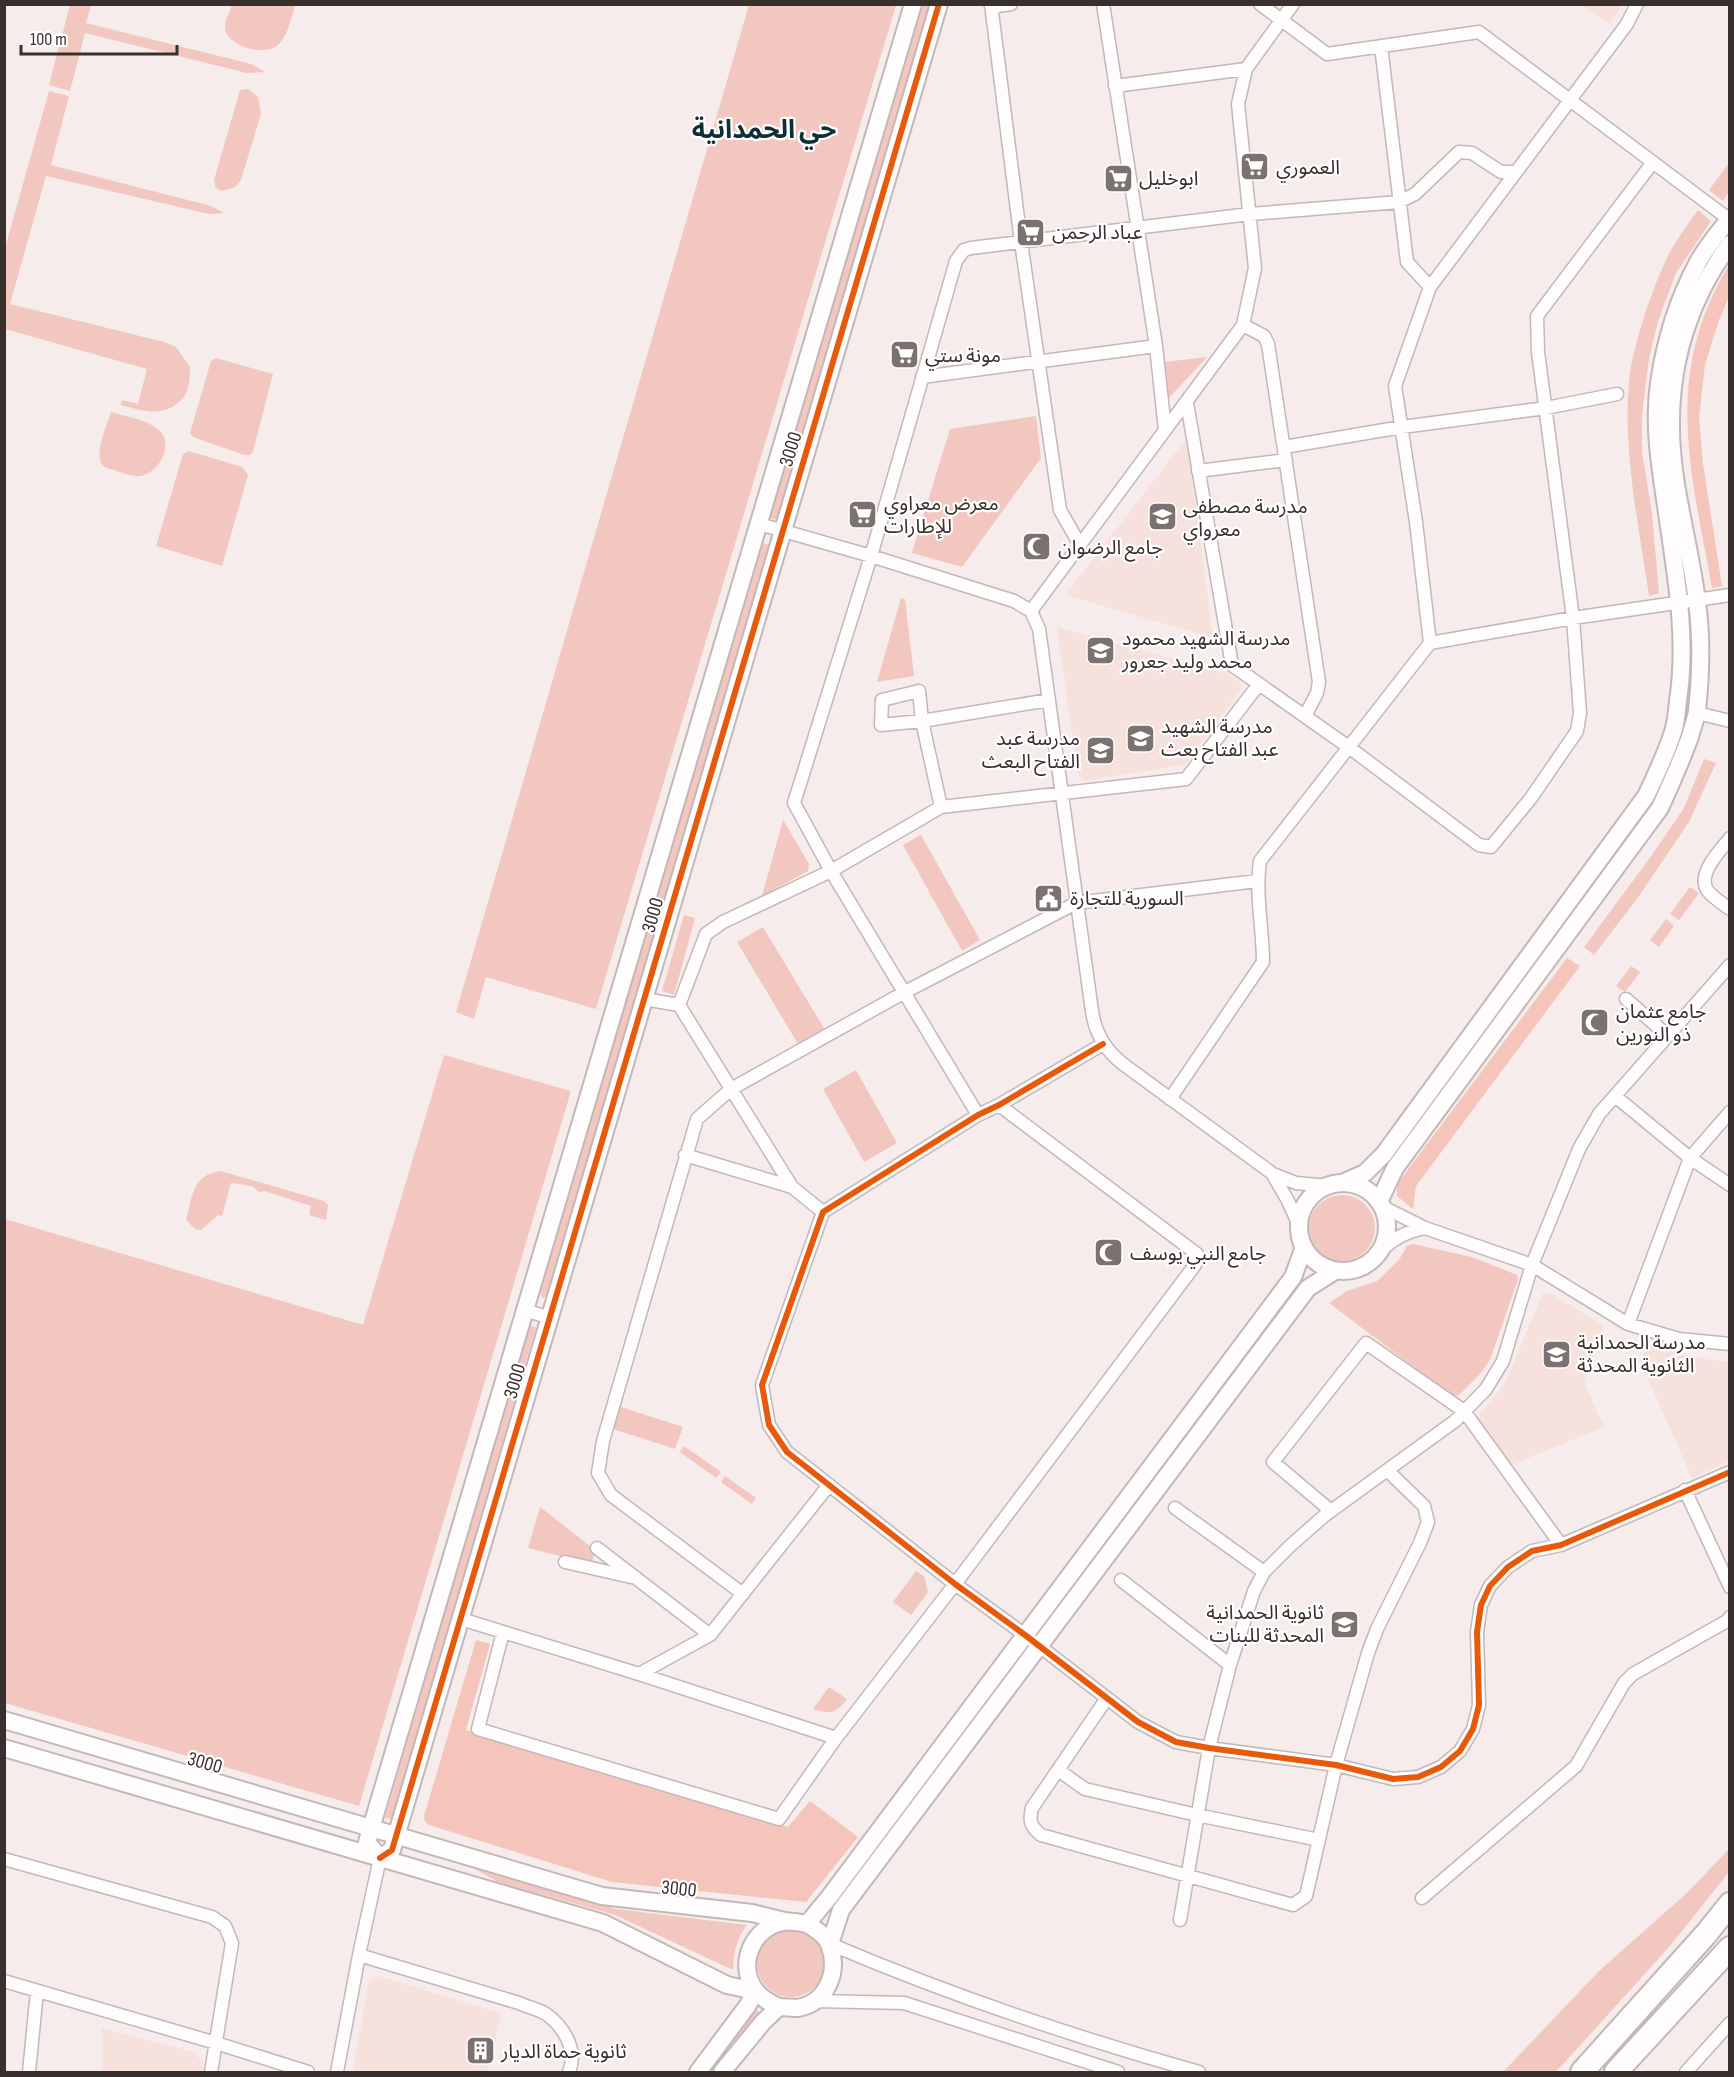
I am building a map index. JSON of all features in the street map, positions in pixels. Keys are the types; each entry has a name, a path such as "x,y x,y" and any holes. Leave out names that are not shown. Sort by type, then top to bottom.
{"highway":[{"path":"1582,2073 1730,1904"},
{"path":"1616,2073 1730,1947"}],"street":[{"name":"3000","path":"912,4 371,1828 367,1842 380,1858 392,1850 939,4"},
{"path":"1011,4 991,6 1021,242 1060,510 1080,545"},
{"path":"1103,4 1156,346 1165,430"},
{"path":"1260,4 1327,54 1479,32 1729,219 1698,261 1680,300 1667,342 1658,385 1656,424 1659,460 1683,638 1674,730 1661,764 1647,795 1384,1154 1365,1173 1317,1192 1301,1212 1299,1225"},
{"path":"1031,611 1243,325 1255,268 1238,104 1246,69 1293,4"},
{"path":"1430,643 1416,522 1395,386 1430,288 1627,24 1637,4"},
{"path":"1381,46 1407,262 1430,288"},
{"path":"1115,86 1246,69"},
{"path":"978,1115 794,804 870,556 956,261 964,250 972,248 1250,214 1399,202 1415,194 1459,152 1472,153 1501,172 1516,172"},
{"path":"1186,403 1232,664 1350,748 1479,845 1491,847 1531,798 1577,731 1580,713 1573,618 1538,352 1538,316 1653,162"},
{"path":"1380,1252 1387,1229 1386,1217 1380,1204 1384,1188 1395,1168 1660,808 1679,769 1697,714 1701,646 1697,601 1674,461 1671,424 1673,385 1681,344 1694,305 1712,268 1730,244"},
{"path":"1243,325 1264,336 1268,344 1319,682 1317,693 1305,716"},
{"path":"922,377 1156,346"},
{"path":"1198,471 1402,427 1545,408 1617,394"},
{"path":"759,524 1020,603 1031,611 1039,628 1093,1019 1103,1044 1115,1058 1273,1174 1296,1183 1363,1188 1380,1204 1425,1228 1532,1265 1628,1324 1679,1339 1730,1344"},
{"path":"1170,1099 1263,962 1263,936 1257,881 1260,861 1430,643 1573,618 1730,596"},
{"path":"679,1005 706,934 723,922 831,870 941,807 1186,779 1259,684"},
{"path":"941,807 922,721 1049,700"},
{"path":"1697,714 1730,721"},
{"path":"1730,838 1708,869 1705,880 1707,890 1730,909"},
{"path":"1588,875 1602,885"},
{"path":"743,1594 611,1495 598,1473 605,1435 697,1119 731,1089 905,992 1076,903 1257,881"},
{"path":"1180,1920 1209,1748 1230,1665 1254,1591 1264,1572 1331,1511 1455,1421 1486,1389 1503,1361 1532,1265 1580,1149 1599,1114 1730,965"},
{"path":"644,999 679,1005 792,1187 823,1212"},
{"path":"1626,999 1668,1036"},
{"path":"1103,1044 978,1115 823,1212 762,1385 769,1425 787,1452 955,1584 1138,1722 1176,1742 1336,1765 1393,1779 1418,1777 1441,1767 1460,1751 1473,1730 1479,1705 1477,1632 1481,1605 1490,1586 1508,1567 1532,1551 1561,1545 1730,1472"},
{"path":"1615,1096 1690,1158 1730,1185"},
{"path":"503,1632 478,1729 779,1819 836,1738 1195,1265 1197,1254 999,1105"},
{"path":"1628,1324 1690,1158 1730,1113"},
{"path":"685,1155 792,1187"},
{"path":"1273,1174 1299,1225 1304,1247 1311,1258 1335,1271 1360,1268 1371,1261 1387,1244 1405,1233 1425,1228"},
{"path":"807,1923 1293,1277 1304,1247"},
{"path":"815,2001 829,1985 834,1965 830,1944 841,1910 1308,1288 1335,1271"},
{"path":"525,1310 550,1318"},
{"path":"1331,1511 1274,1462 1366,1343 1464,1411 1561,1545"},
{"path":"1107,1698 1032,1808 1030,1819 1032,1828 1041,1834 1293,1905 1306,1896 1336,1765 1368,1653 1377,1629 1420,1544 1428,1522 1424,1506 1388,1471"},
{"path":"639,1674 710,1635 829,1485"},
{"path":"1685,1490 1730,1587"},
{"path":"1175,1508 1264,1572"},
{"path":"597,1548 710,1635"},
{"path":"565,1562 636,1578"},
{"path":"1121,1580 1230,1665"},
{"path":"1422,1898 1576,1766 1624,1683 1633,1674 1727,1621 1730,1617"},
{"path":"461,1619 836,1738"},
{"name":"3000","path":"4,1720 602,1896 752,1913 785,1921"},
{"path":"4,1748 603,1923 727,1985 755,1991"},
{"path":"1058,1770 1085,1789 1319,1840"},
{"path":"337,2073 358,1955 380,1858"},
{"path":"4,1859 212,1917 225,1926 232,1943 211,2073"},
{"path":"1118,2073 904,2003 815,2001 797,2008 779,2007 766,2001 755,1991 748,1974 747,1956 754,1939 768,1927 785,1921 807,1923 820,1932 830,1944 900,1974 1101,2045 1199,2073"},
{"path":"358,1955 544,2013 561,2028 570,2044 569,2073"},
{"path":"4,1981 216,2043 308,2073"},
{"path":"29,2073 37,1991"},
{"path":"698,2073 748,2005 755,1991"},
{"path":"722,2073 763,2022 779,2007"},
{"path":"1686,2073 1730,2023"}],"shaded area":[{"path":"232,4 295,5 285,35 279,44 273,48 256,50 239,44 227,34 225,24"},
{"path":"923,4 930,5 777,520 770,518"},
{"path":"70,5 91,5 86,23 251,64 265,72 247,73 85,33 70,91 49,85"},
{"path":"749,5 896,5 596,1009 486,977 474,1019 456,1012"},
{"path":"1583,5 1622,5 1610,25"},
{"path":"248,89 258,97 261,114 241,180 235,187 221,191 215,187 214,180 240,90"},
{"path":"49,91 69,96 51,165 211,206 224,213 209,214 46,176 10,304 164,342 176,347 190,367 189,381 182,399 169,409 156,412 121,405 122,400 138,404 147,369 5,329 5,248"},
{"path":"1729,163 1729,192 1723,201 1709,190"},
{"path":"1698,210 1711,221 1676,273 1658,321 1649,358 1642,415 1642,451 1652,514 1659,593 1649,596 1629,456 1630,373 1641,328 1657,280 1673,246"},
{"path":"1729,265 1729,297 1705,365 1699,417 1703,464 1722,586 1712,588 1690,463 1689,385 1695,346 1708,306"},
{"path":"1207,357 1168,399 1164,362"},
{"path":"216,358 273,374 250,455 244,455 193,437 190,433 211,361"},
{"path":"111,412 148,423 164,436 163,458 147,474 136,476 127,474 104,467 101,462 100,448"},
{"path":"1036,416 1041,458 962,567 912,553 950,429"},
{"name":"مدرسة مصطفى معرواي","path":"1187,438 1213,638 1065,595"},
{"path":"189,451 242,467 248,475 222,566 156,546 183,454"},
{"path":"763,543 770,545 547,1296 542,1298 540,1291"},
{"path":"901,598 905,599 914,676 877,682"},
{"path":"1057,627 1227,674 1240,682 1241,690 1185,765 1083,781 1078,774"},
{"path":"1704,759 1716,763 1689,822 1639,896 1594,955 1584,947 1684,808"},
{"path":"783,820 809,864 808,871 762,896"},
{"path":"921,835 980,940 962,951 903,845"},
{"path":"1690,887 1699,893 1679,920 1670,914"},
{"path":"684,915 695,918 674,995 662,991"},
{"path":"1666,919 1674,926 1659,947 1650,940"},
{"path":"763,927 825,1030 798,1044 737,942"},
{"path":"1567,958 1580,966 1416,1186 1413,1209 1397,1196 1397,1184"},
{"path":"1631,966 1640,972 1625,992 1616,986"},
{"path":"444,1055 571,1091 359,1806 5,1703 5,1219 363,1325"},
{"path":"856,1070 897,1143 864,1162 823,1089"},
{"path":"221,1171 324,1201 328,1205 326,1220 309,1215 311,1206 265,1191 259,1192 252,1186 231,1183 222,1216 218,1215 201,1230 195,1229 186,1220 195,1188 204,1177"},
{"path":"1342,1195 1355,1198 1365,1205 1372,1215 1375,1228 1372,1241 1365,1251 1355,1258 1342,1261 1329,1258 1319,1251 1312,1241 1309,1228 1312,1215 1319,1205 1329,1198"},
{"path":"1413,1244 1472,1257 1517,1275 1518,1279 1490,1360 1481,1373 1459,1395 1452,1396 1329,1303 1347,1291 1377,1281 1399,1260 1407,1246"},
{"name":"مدرسة الحمدانية الثانوية المحدثة","path":"1543,1293 1552,1294 1604,1326 1584,1382 1604,1427 1509,1466 1476,1420 1505,1383"},
{"path":"528,1326 536,1327 392,1819 385,1818"},
{"path":"1648,1345 1705,1359 1729,1362 1729,1461 1692,1478 1640,1361"},
{"path":"618,1406 683,1427 675,1449 610,1428"},
{"path":"684,1446 721,1472 716,1478 680,1452"},
{"path":"725,1476 756,1498 752,1504 721,1482"},
{"path":"540,1507 595,1550 592,1564 528,1548"},
{"path":"916,1571 924,1576 928,1592 911,1615 893,1602"},
{"path":"476,1640 490,1644 466,1730 788,1827 810,1801 858,1837 806,1902 612,1882 429,1825 425,1822 424,1816"},
{"path":"829,1687 847,1699 833,1712 813,1709"},
{"path":"1729,1849 1729,1872 1670,1946 1555,2072 1503,2072 1599,1971 1688,1892"},
{"path":"475,1869 616,1909 747,1925 736,1946 733,1970 615,1915 498,1882"},
{"path":"784,1929 798,1929 810,1934 820,1944 825,1963 820,1982 810,1992 798,1997 784,1997 772,1992 762,1982 757,1970 757,1956 762,1944 772,1934"},
{"path":"378,1976 501,2013 488,2072 353,2072 369,1980"},
{"path":"756,2009 759,2012 713,2072 707,2072"},
{"path":"102,2028 193,2052 203,2062 203,2072 103,2072"}],"cycle path":[{"path":"380,1858 392,1850 939,4"},
{"path":"1103,1044 978,1115 823,1212 762,1385 769,1425 787,1452 955,1584 1138,1722 1176,1742 1336,1765 1393,1779 1418,1777 1441,1767 1460,1751 1473,1729 1479,1705 1477,1632 1481,1605 1490,1586 1508,1567 1532,1551 1561,1545 1730,1472"}],"place":[{"name":"العموري","path":"1255,167"},
{"name":"ابوخليل","path":"1118,178"},
{"name":"عباد الرحمن","path":"1031,232"},
{"name":"مونة ستي","path":"904,355"},
{"name":"معرض معراوي للإطارات","path":"863,515"},
{"name":"مدرسة مصطفى معرواي","path":"1162,517"},
{"name":"جامع الرضوان","path":"1037,547"},
{"name":"مدرسة الشهيد محمود محمد وليد جعرور","path":"1101,650"},
{"name":"مدرسة الشهيد عبد الفتاح بعث","path":"1140,738"},
{"name":"مدرسة عبد الفتاح البعث","path":"1101,750"},
{"name":"السورية للتجارة","path":"1049,898"},
{"name":"جامع عثمان ذو النورين","path":"1595,1022"},
{"name":"جامع النبي يوسف","path":"1109,1253"},
{"name":"مدرسة الحمدانية الثانوية المحدثة","path":"1556,1354"},
{"name":"ثانوية الحمدانية المحدثة للبنات","path":"1345,1624"},
{"name":"ثانوية حماة الديار","path":"480,2051"}],"district":[{"name":"حي الحمدانية","path":"764,129"}]}
